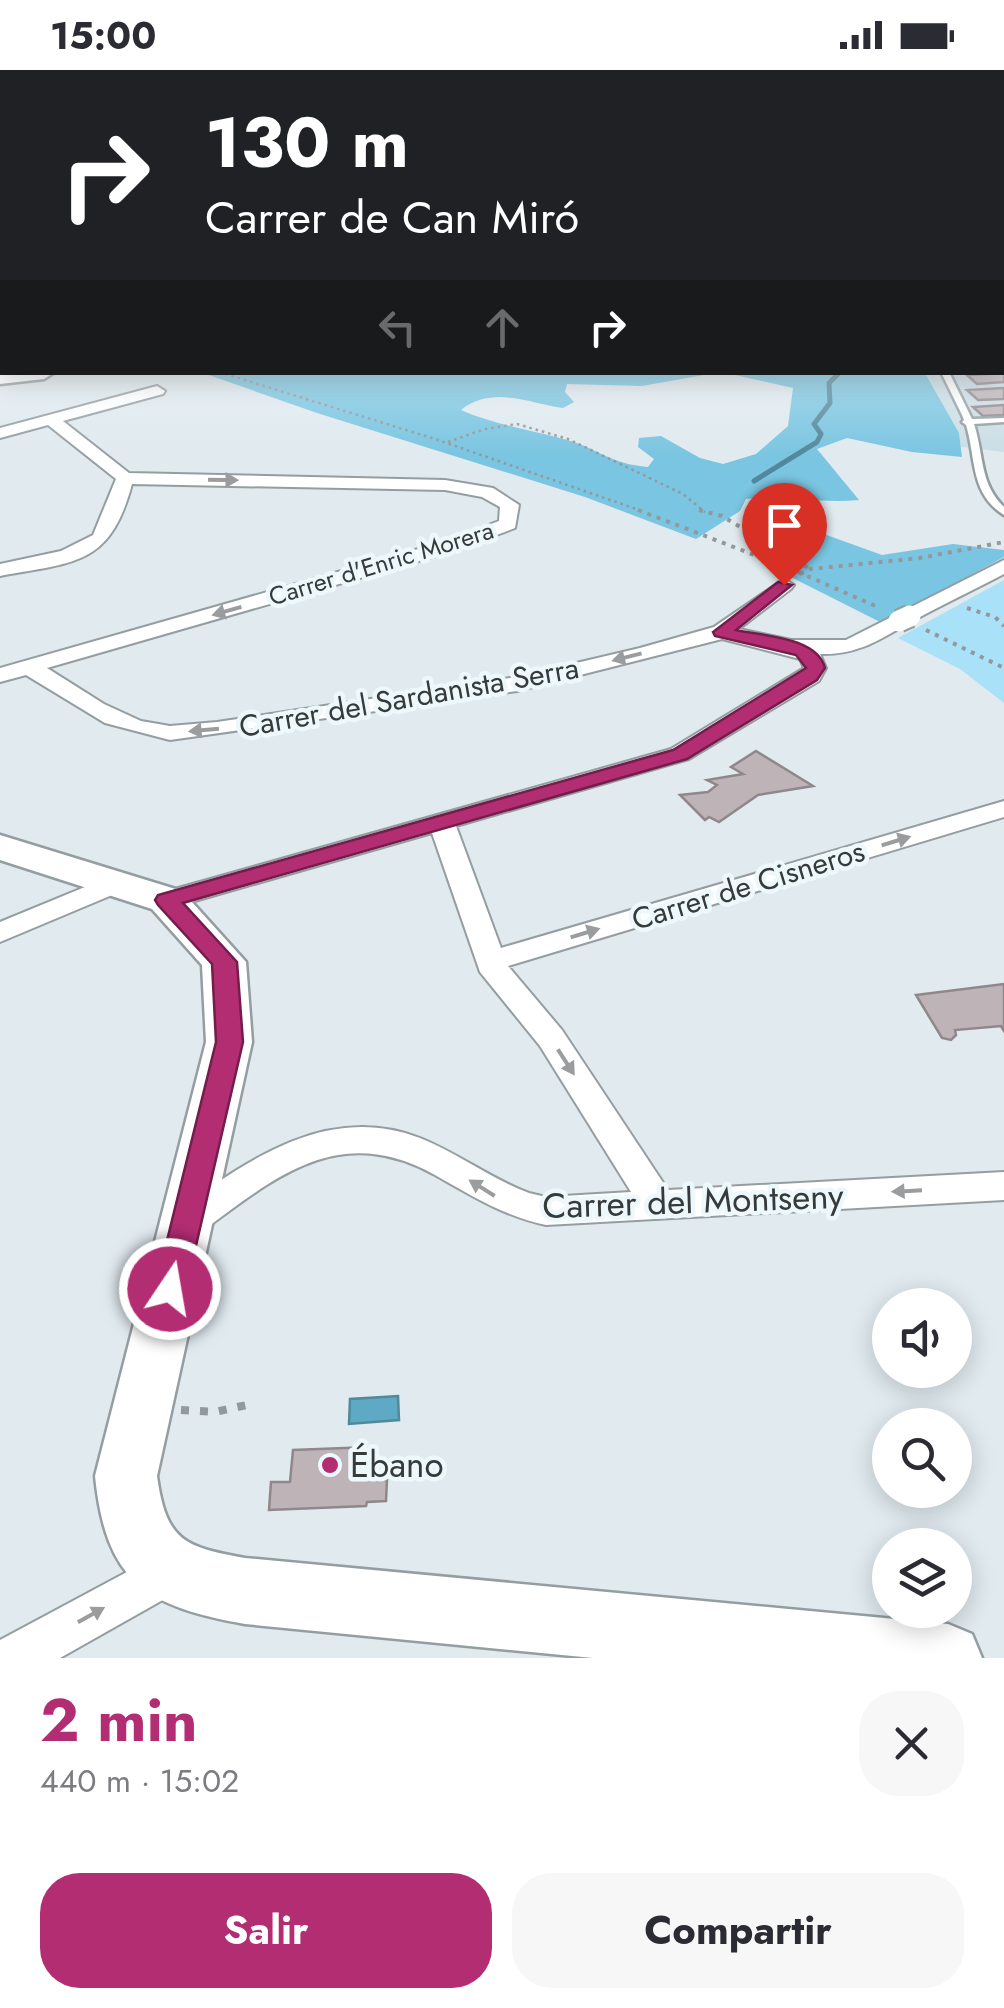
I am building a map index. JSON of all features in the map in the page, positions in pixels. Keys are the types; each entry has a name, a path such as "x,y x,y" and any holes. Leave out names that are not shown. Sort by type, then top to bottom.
{"street":[{"path":"0,433 157,390"},
{"path":"0,570 61,556 99,541 126,478 50,419"},
{"name":"Carrer d'Enric Morera","path":"0,675 450,546 508,524 510,505 487,492 445,485 126,478"},
{"path":"722,632 787,645 842,650 958,597 1004,566"},
{"name":"Carrer del Sardanista Serra","path":"30,667 90,706 168,733 518,684 722,632 793,579"},
{"path":"167,900 680,754 811,676 816,668 813,659 787,645"},
{"name":"Carrer de Cisneros","path":"492,961 1004,809"},
{"path":"442,824 496,972 551,1038 658,1206"},
{"path":"0,846 167,900 224,962 230,1042 126,1476 128,1510 137,1538 151,1558 168,1572 200,1584 245,1592 948,1658"},
{"path":"0,933 114,884"},
{"name":"Carrer del Montseny","path":"184,1225 277,1159 316,1143 349,1137 381,1138 412,1146 512,1205 546,1211 1004,1186"},
{"path":"14,1658 168,1572"}],"lane":[{"path":"947,375 974,441 974,464 982,487 1004,512"},
{"path":"966,422 1004,420"}],"path":[{"path":"229,375 445,443 681,524 793,579 903,620 1004,668"},
{"path":"445,443 484,429 517,424 568,439 684,494 700,511 722,516 810,569"},
{"path":"793,579 810,569 920,558 1004,542"},
{"path":"958,597 967,608 995,617 1004,626"},
{"path":"144,1406 215,1412 251,1404"}],"shaded area":[{"path":"209,375 704,375 642,386 567,384 565,392 574,402 563,408 498,397 486,398 461,410 567,440 624,463 648,467 654,459 638,447 639,438 661,436 700,458 723,464 756,454 788,426 793,388 735,375 926,375 959,433 962,457 912,452 847,438 817,449 859,500 746,499 740,511 696,539 585,497"},
{"path":"926,375 1004,375 1004,452 961,447 959,433"},
{"path":"821,533 882,555 953,544 1004,550 1004,557 882,623 761,562"},
{"path":"1004,580 1004,703 960,669 898,638"},
{"path":"398,1396 399,1420 349,1424 350,1399"}],"building":[{"path":"967,375 1004,375 1004,382 977,384"},
{"path":"1004,388 1004,399 978,400 967,390"},
{"path":"1004,405 1004,415 983,416 973,407"},
{"path":"756,751 813,786 758,795 719,822 709,817 705,820 680,795 708,792 717,785 707,780 743,774 731,767"},
{"path":"1004,984 1004,1031 1001,1026 955,1030 951,1040 942,1038 916,995"},
{"name":"Ébano","path":"370,1447 368,1480 387,1480 386,1501 367,1502 366,1506 269,1510 271,1482 290,1482 293,1450"}],"waterway":[{"path":"754,481 817,442 821,434 814,424 830,403 829,383 837,375"}],"place":[{"name":"Ébano","path":"330,1465"}],"route":[{"path":"170,1289 230,1042 224,962 167,900 680,754 811,676 816,668 810,654 792,646 722,632 784,585"}]}
